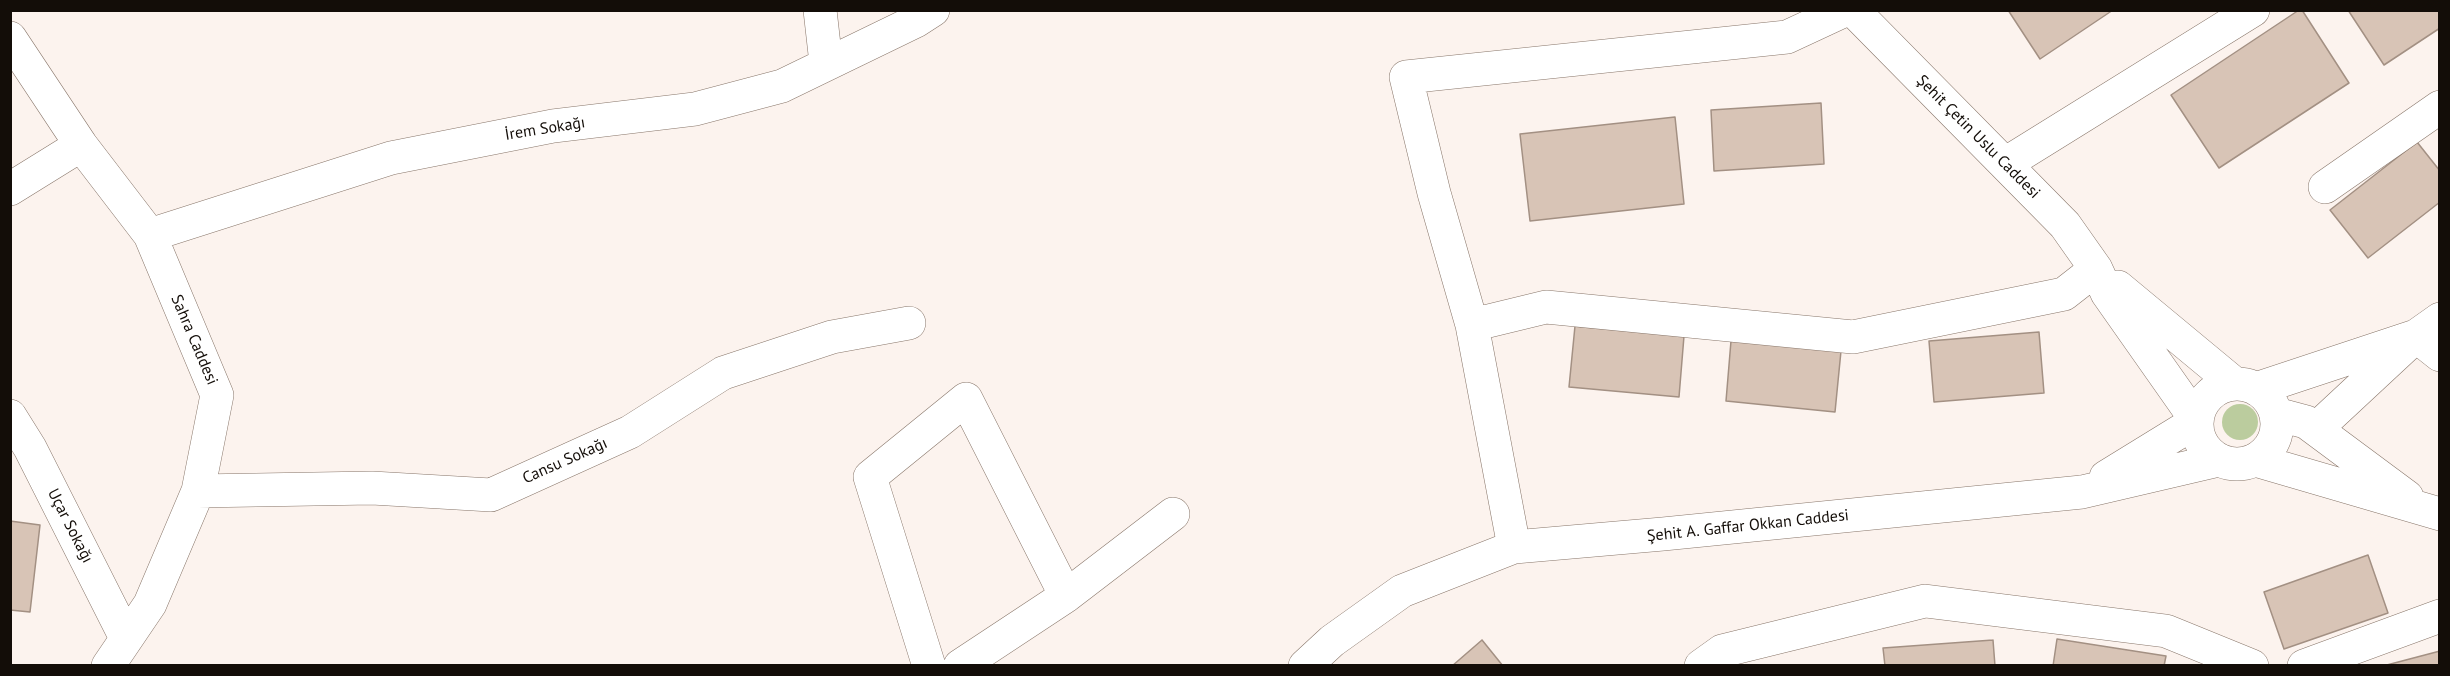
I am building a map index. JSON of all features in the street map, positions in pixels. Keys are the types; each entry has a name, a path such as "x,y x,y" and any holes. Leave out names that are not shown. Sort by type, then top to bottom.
{"street":[{"path":"820,10 826,63"},
{"name":"İrem Sokağı","path":"150,236 391,158 553,126 695,109 782,86 916,21 933,10"},
{"path":"1514,547 1472,325 1434,194 1406,77 1787,37 1845,10"},
{"name":"Şehit Çetin Uslu Caddesi","path":"1853,10 2065,225 2096,269"},
{"path":"2006,164 2253,10"},
{"name":"Sahra Caddesi","path":"10,39 81,145 150,236 218,395 198,491 150,604 108,666"},
{"path":"2325,187 2439,107"},
{"path":"10,189 81,145"},
{"path":"1472,325 1546,307 1853,337 2064,294 2096,269"},
{"path":"2096,269 2246,387 2272,404 2276,414 2277,428 2273,441 2255,460"},
{"path":"2082,492 2197,421 2108,292 2096,269"},
{"name":"Cansu Sokağı","path":"198,491 372,488 491,495 630,432 723,373 832,337 909,323"},
{"path":"2219,460 2203,444 2198,421 2200,410 2214,392 2246,387 2432,337"},
{"path":"2316,429 2432,337"},
{"path":"929,666 870,477 966,399 1066,596"},
{"path":"2276,414 2306,422 2431,511"},
{"name":"Uçar Sokağı","path":"11,418 30,448 126,638"},
{"name":"Şehit A. Gaffar Okkan Caddesi","path":"1305,666 1332,641 1402,591 1514,547 2082,492 2219,460 2237,464 2255,460 2431,511"},
{"path":"960,666 1066,596 1173,514"},
{"path":"1701,666 1722,651 1925,602 2166,631 2252,666"},
{"path":"2304,666 2439,616"}],"green space":[{"path":"2240,404 2253,409 2258,422 2253,435 2240,440 2227,435 2222,422 2227,409"}],"building":[{"path":"2008,10 2113,10 2040,59"},
{"path":"2302,10 2349,83 2219,168 2171,95"},
{"path":"2348,10 2440,10 2440,28 2384,65"},
{"path":"1821,103 1824,164 1714,171 1711,110"},
{"path":"1675,117 1684,204 1530,221 1520,134"},
{"path":"2417,142 2440,171 2440,202 2368,258 2330,210"},
{"path":"1575,326 1684,336 1679,397 1569,387"},
{"path":"2039,332 2044,393 1934,402 1929,341"},
{"path":"1731,341 1841,351 1835,412 1726,401"},
{"path":"10,521 40,525 30,612 10,610"},
{"path":"2368,555 2388,613 2284,649 2264,592"},
{"path":"2057,639 2166,656 2164,666 2053,666"},
{"path":"1482,640 1503,666 1452,666"},
{"path":"1993,640 1995,666 1885,666 1883,648"},
{"path":"2440,651 2440,666 2383,666"}]}
